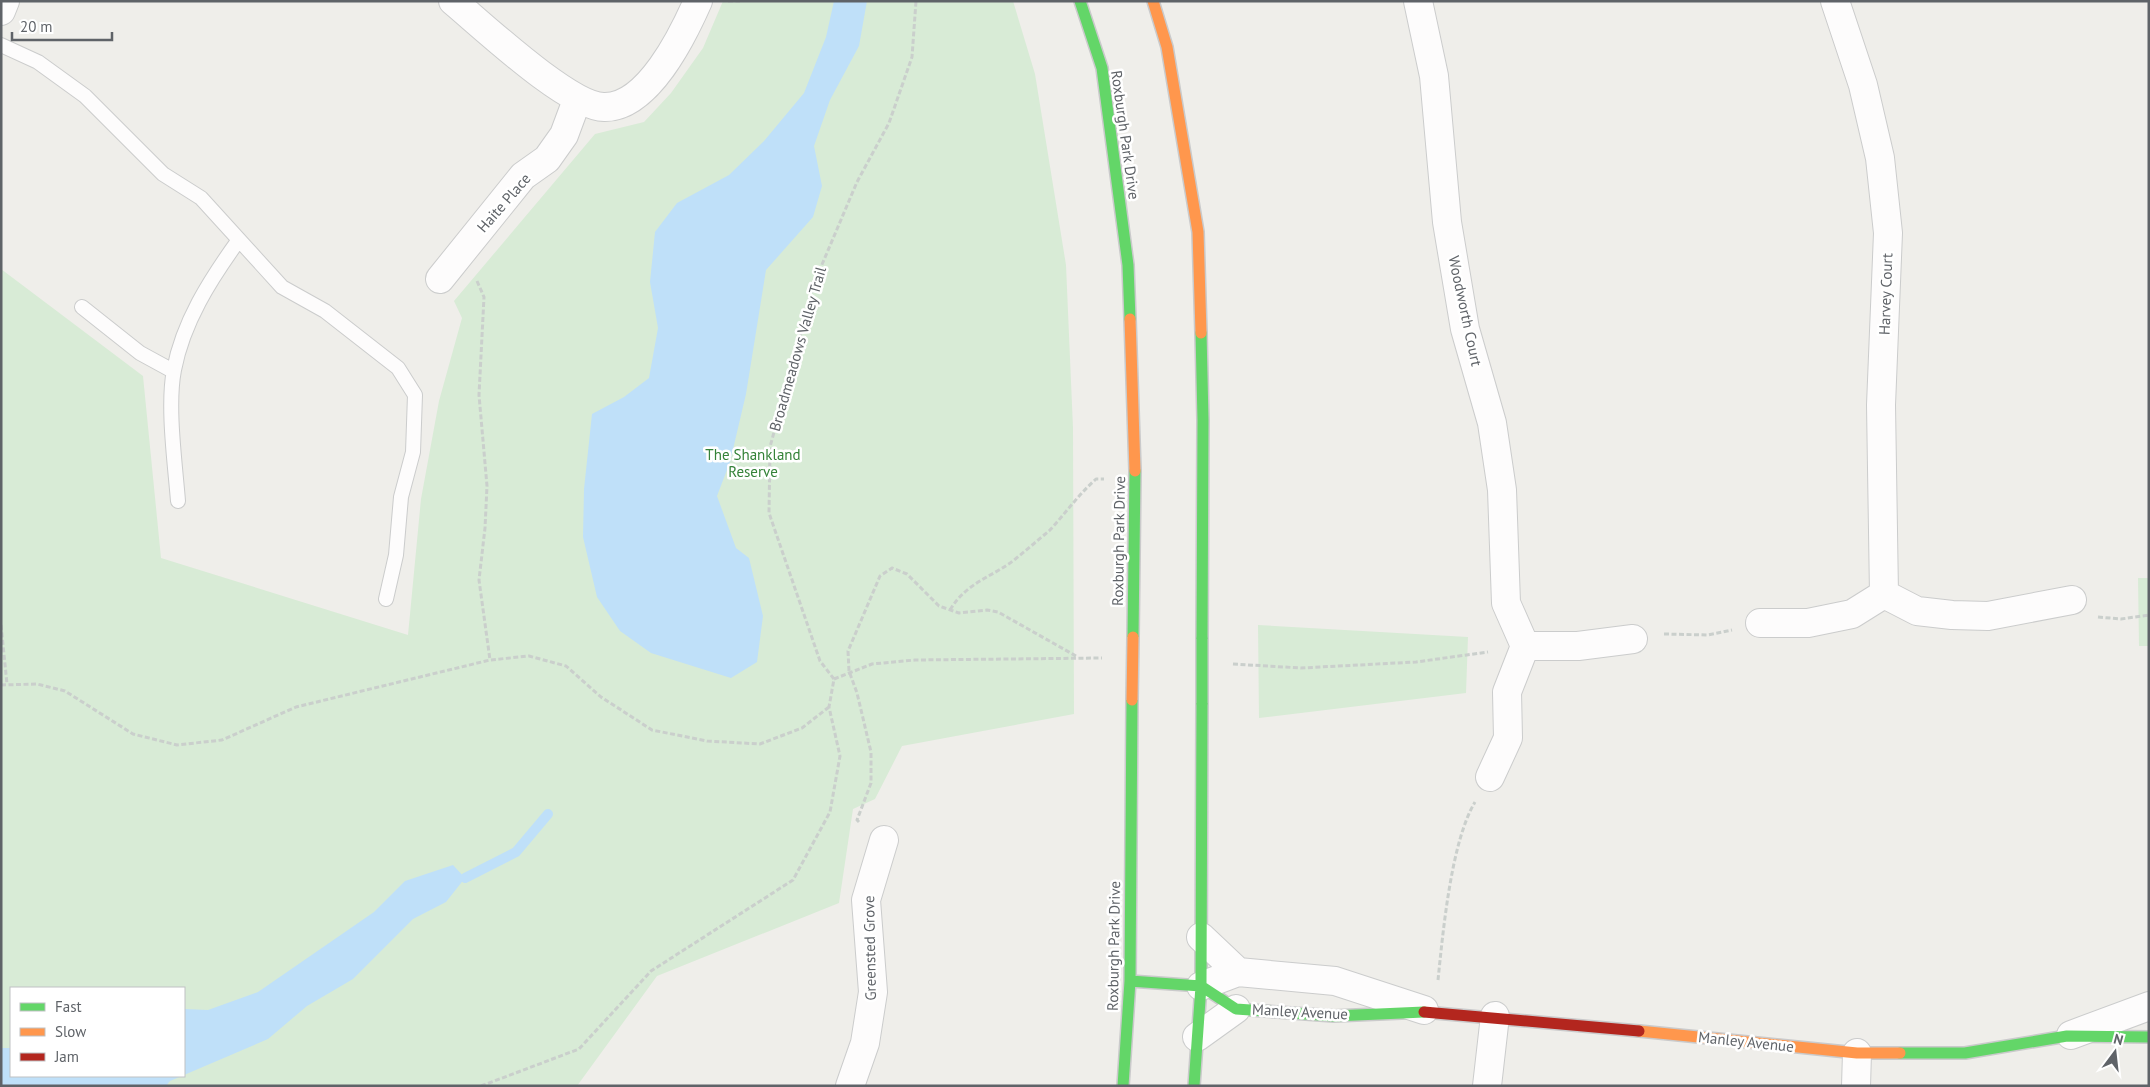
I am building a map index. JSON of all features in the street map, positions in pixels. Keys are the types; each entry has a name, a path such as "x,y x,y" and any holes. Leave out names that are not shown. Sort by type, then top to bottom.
{"street":[{"path":"1,10 5,1"},
{"path":"453,1 577,100 604,107 632,99 654,77 685,30 698,1"},
{"name":"Roxburgh Park Drive","path":"1080,1 1102,68 1128,265 1134,481 1130,981 1123,1086"},
{"path":"1153,1 1167,47 1198,232 1204,420 1201,986 1194,1086"},
{"name":"Woodworth Court","path":"1418,1 1434,76 1447,222 1465,329 1492,423 1502,490 1506,603 1525,646"},
{"name":"Harvey Court","path":"1835,1 1863,85 1880,158 1888,233 1881,405 1884,594"},
{"name":"Haite Place","path":"448,270 523,176 548,159 564,135 577,100"},
{"path":"1760,623 1808,623 1852,614 1884,594 1917,610 1952,615 1988,616 2072,600"},
{"path":"1490,778 1508,738 1507,692 1525,646 1578,646 1634,639"},
{"name":"Greensted Grove","path":"850,1086 865,1043 873,992 866,900 884,840"},
{"path":"1201,937 1238,972"},
{"name":"Manley Avenue","path":"1130,981 1201,986 1238,972 1335,981 1429,1010"},
{"name":"Manley Avenue","path":"1201,986 1236,1008 1334,1016 1429,1010 1857,1053 1965,1053 2067,1036 2149,1037"},
{"name":"Manley Avenue","path":"2067,1036 2149,1006"},
{"name":"Manley Avenue","path":"1197,1037 1236,1008"},
{"path":"1487,1086 1496,1016"},
{"path":"1856,1086 1857,1053"}],"lane":[{"path":"1,45 38,62 85,96 162,174 201,198 238,241 282,287 326,311 398,368 414,394 413,452 401,496 396,555 386,599"},
{"path":"178,500 172,419 173,371 186,329 209,282 238,241"},
{"path":"82,307 140,353 173,371"}],"path":[{"path":"728,1 740,1"},
{"name":"Broadmeadows Valley Trail","path":"481,1086 579,1049 651,971 793,880 830,812 840,756 828,707 834,679 820,661 769,513 770,447 815,281 857,182 889,123 912,57 916,1"},
{"path":"448,270 475,278 484,297 479,395 487,486 485,528 478,580 490,660"},
{"path":"950,610 958,595 1017,558 1050,530 1081,492 1096,479 1134,481"},
{"path":"884,840 858,820 871,783 871,752 857,694 849,671 848,651 880,576 892,568 908,574 940,606 959,613 987,610 998,612 1076,656"},
{"path":"2072,600 2098,617 2121,619 2149,615"},
{"path":"1634,639 1669,633 1708,635 1760,623"},
{"path":"1,625 7,684"},
{"path":"1,685 37,684 65,691 133,734 177,745 222,740 296,707 490,660 529,656 566,666 601,697 652,730 707,741 760,744 802,728 828,707"},
{"path":"1429,1010 1456,855 1466,818 1490,778"}],"green space":[{"name":"The Shankland Reserve","path":"723,1 1013,1 1035,74 1066,265 1073,428 1074,714 902,746 875,799 853,809 839,903 657,976 577,1086 1,1086 1,269 143,376 161,558 408,635 421,499 439,401 462,318 454,301 595,134 644,122 671,93 703,48"},
{"path":"2138,578 2149,578 2149,646 2139,646"},
{"path":"1258,625 1468,637 1466,693 1259,718"}],"water":[{"path":"834,1 867,1 859,46 830,100 814,146 822,186 813,217 766,270 746,394 730,462 717,496 736,548 749,558 763,616 757,662 731,678 651,653 620,631 597,597 583,537 584,489 592,414 624,397 649,378 658,328 650,282 655,232 677,203 729,175 764,141 804,93 826,37"},
{"path":"453,865 465,878 446,902 413,919 353,979 307,1006 268,1039 185,1075 185,1009 208,1010 258,992 374,912 405,881"},
{"path":"1,1048 10,1048 10,1077 180,1077 170,1081 166,1086 1,1086"}],"waterway":[{"path":"465,878 516,852 548,814"}],"traffic: fast":[{"path":"1080,1 1102,68 1128,265 1130,319"},
{"path":"1201,333 1203,420 1202,639"},
{"path":"1133,637 1135,471"},
{"path":"1202,639 1202,703"},
{"path":"1123,1086 1130,981 1132,700"},
{"path":"1194,1086 1201,986 1202,703"},
{"path":"1130,981 1201,986 1236,1009 1334,1016 1424,1012"},
{"path":"1900,1053 1965,1053 2067,1036 2149,1037"}],"traffic: slow":[{"path":"1153,1 1167,47 1198,232 1201,333"},
{"path":"1130,319 1135,471"},
{"path":"1132,700 1133,637"},
{"path":"1639,1031 1857,1053 1900,1053"}],"traffic: jam":[{"path":"1424,1012 1639,1031"}]}
